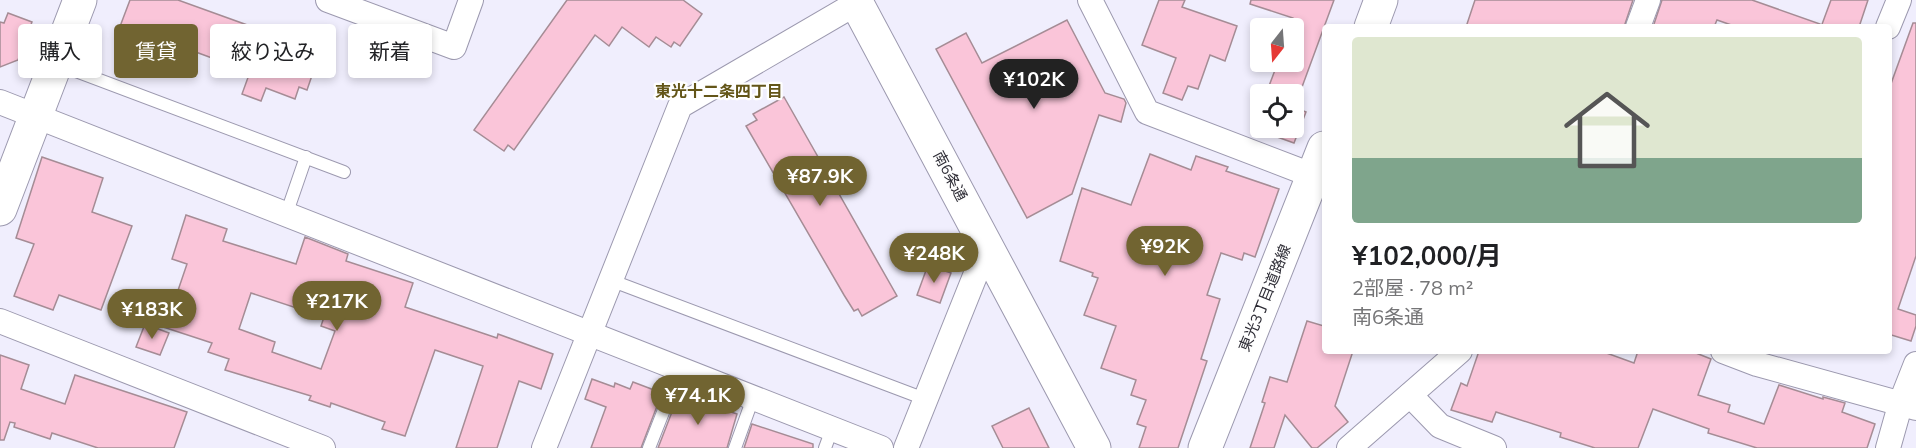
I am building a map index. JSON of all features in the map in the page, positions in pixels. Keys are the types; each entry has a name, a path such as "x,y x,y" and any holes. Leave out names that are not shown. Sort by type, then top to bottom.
{"street":[{"path":"71,24 80,0"},
{"path":"328,0 454,47 471,0"},
{"path":"1090,0 1147,112 1319,162"},
{"path":"1372,24 1381,0"},
{"path":"1639,24 1648,0"},
{"path":"1889,24 1899,0"},
{"path":"544,448 680,106 856,2"},
{"name":"南6条通","path":"856,2 1094,448"},
{"path":"0,209 51,78"},
{"path":"0,102 753,398 829,438 881,448"},
{"name":"東光3丁目道路線","path":"1205,448 1319,162"},
{"path":"906,448 987,246"},
{"path":"0,321 323,448"},
{"path":"1349,448 1457,354"},
{"path":"1739,354 1760,358 1908,405"},
{"path":"1888,448 1908,405 1916,364"},
{"path":"1410,395 1440,426 1494,448"}],"lane":[{"path":"94,78 344,172"},
{"path":"286,214 306,157"},
{"path":"610,280 925,399"},
{"path":"649,448 680,369"},
{"path":"735,448 753,398"}],"building":[{"path":"130,0 178,0 245,24 210,24 210,57 198,53 198,24 121,24"},
{"path":"567,0 683,0 702,14 680,46 674,42 671,47 656,37 649,47 622,27 609,46 595,35 514,150 508,145 504,151 474,130"},
{"path":"1159,0 1185,0 1182,7 1237,26 1225,61 1210,55 1198,89 1188,86 1182,100 1163,93 1176,58 1142,45"},
{"path":"1251,0 1334,0 1325,24 1322,24 1322,33 1303,84 1270,84 1274,72 1304,72 1304,18 1293,18 1250,4"},
{"path":"1475,0 1633,0 1625,24 1467,24"},
{"path":"1662,0 1752,0 1820,24 1728,24 1717,20 1715,24 1654,24"},
{"path":"1831,0 1868,0 1860,24 1822,24"},
{"path":"8,13 32,22 31,24 18,24 18,60 0,67 0,22 4,23"},
{"path":"1067,20 1105,93 1124,99 1126,103 1121,122 1099,115 1072,194 1027,218 936,49 966,33 982,63"},
{"path":"1913,23 1916,23 1916,256 1898,309 1916,315 1916,326 1911,341 1892,335 1892,81"},
{"path":"248,78 311,78 307,90 299,87 295,99 266,88 261,101 242,94"},
{"path":"784,97 897,296 862,316 858,309 854,311 844,295 746,126 757,120 753,114"},
{"path":"1280,138 1296,138 1294,143"},
{"path":"1150,154 1191,170 1196,156 1228,167 1226,171 1279,189 1255,257 1244,253 1242,260 1221,253 1207,295 1220,299 1201,359 1207,361 1178,448 1139,448 1146,427 1137,424 1146,400 1131,395 1136,380 1101,368 1116,326 1084,315 1098,278 1092,276 1093,273 1060,261 1082,188 1131,205"},
{"path":"42,157 103,178 92,212 132,226 101,310 59,295 53,310 14,296 34,244 16,238"},
{"path":"186,215 227,229 223,241 296,264 305,237 348,254 346,261 413,283 405,307 497,338 498,334 553,354 541,389 519,381 497,448 456,448 483,366 435,350 405,436 382,429 385,422 331,403 330,407 309,400 311,396 225,370 229,359 208,352 212,343 154,324 160,305 172,308 187,264 172,259","holes":["251,293 324,317 321,326 335,331 321,369 272,352 275,342 239,329"]},
{"path":"928,265 951,273 940,303 917,295"},
{"path":"1307,321 1322,325 1322,354 1352,354 1335,406 1348,422 1317,448 1312,448 1285,415 1274,448 1250,448 1265,403 1262,402 1270,377 1287,382"},
{"path":"145,324 169,333 160,355 136,347"},
{"path":"1478,354 1609,354 1634,363 1637,354 1698,354 1711,359 1698,395 1730,405 1728,412 1764,424 1779,385 1823,399 1823,397 1845,403 1842,412 1875,424 1867,448 1757,448 1708,433 1709,429 1653,409 1638,448 1595,448 1560,437 1561,433 1496,412 1492,422 1451,410 1461,383 1467,386"},
{"path":"0,355 29,365 21,389 65,404 75,375 187,412 174,448 98,448 52,433 50,439 14,427 15,423 10,422 4,440 0,440"},
{"path":"592,379 614,387 615,383 630,389 633,382 662,393 641,448 591,448 606,407 585,399"},
{"path":"681,395 737,414 727,448 658,448 677,399"},
{"path":"1029,408 1049,448 1003,448 992,426"},
{"path":"752,424 813,444 813,448 744,448"}],"district":[{"name":"東光十二条四丁目","path":"719,91"}]}
